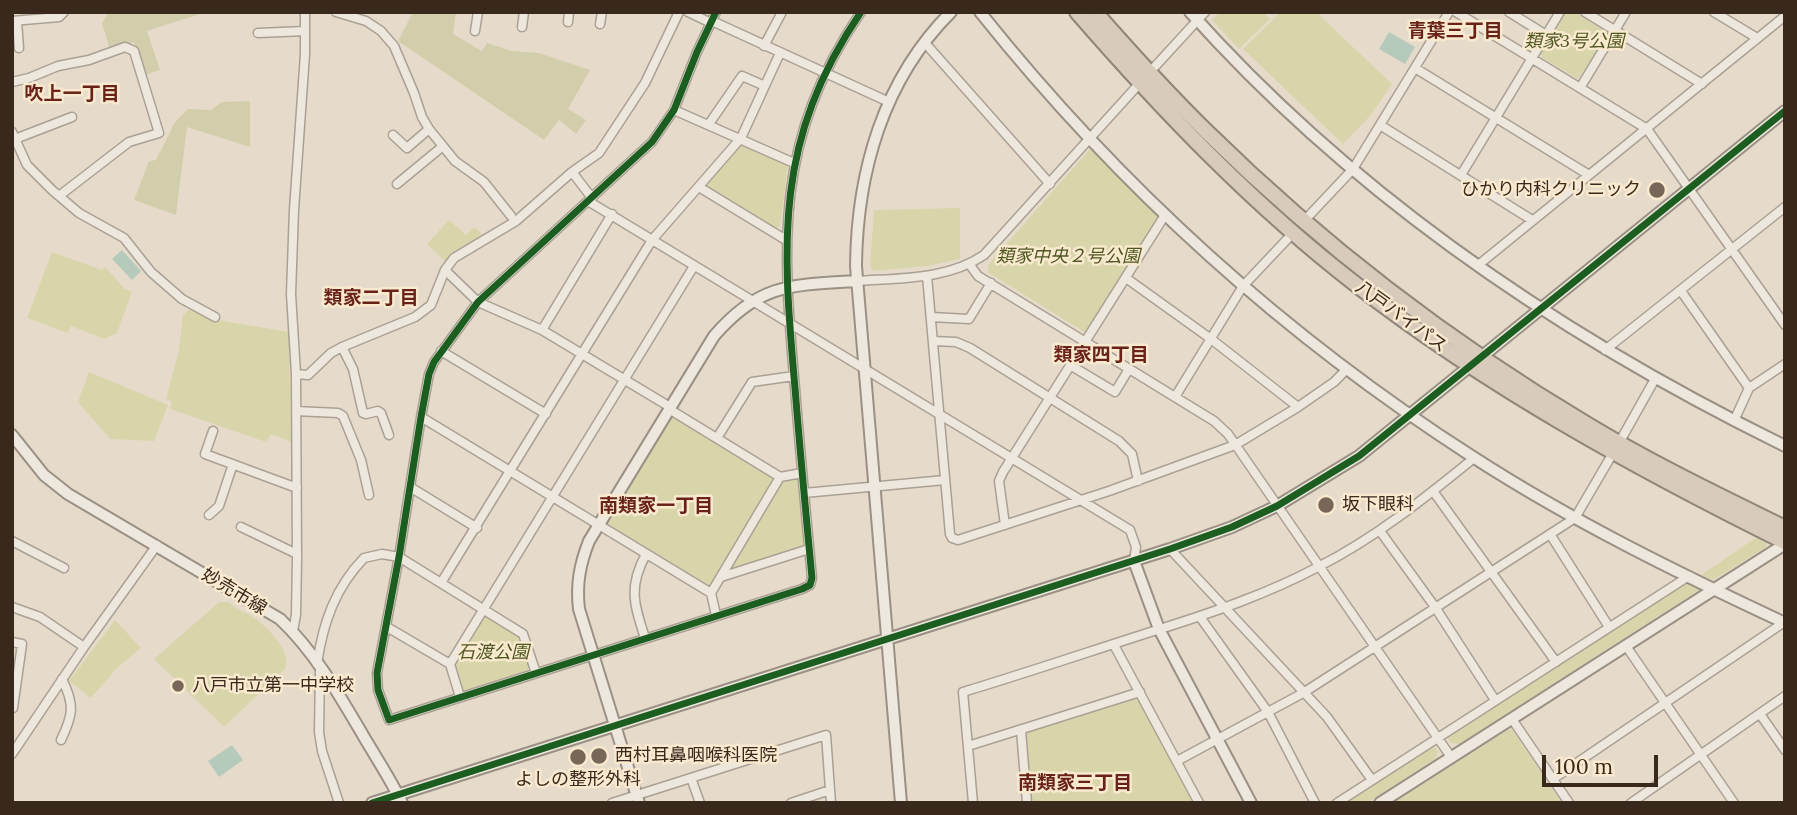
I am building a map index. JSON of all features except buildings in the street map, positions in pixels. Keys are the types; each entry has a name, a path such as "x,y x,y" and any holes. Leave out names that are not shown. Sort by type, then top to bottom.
{"highway":[{"name":"八戸バイパス","path":"1077,12 1144,78 1304,221 1474,361"},
{"name":"八戸バイパス","path":"1095,12 1144,78 1211,158 1357,286 1616,448 1785,543"},
{"name":"八戸バイパス","path":"1616,448 1785,528"}],"street":[{"path":"19,48 15,21 59,16 64,12"},
{"path":"293,632 296,615 297,488 292,280 305,12"},
{"path":"336,12 366,21 381,31 394,46 429,130 454,161 484,182 511,216"},
{"path":"475,31 478,12"},
{"path":"522,27 524,12"},
{"path":"600,24 602,12"},
{"path":"296,374 308,375 331,353 342,347 415,317 431,305 445,270 454,258 516,221 572,172 600,153 645,83 679,12"},
{"path":"688,12 713,18 764,46 888,102"},
{"path":"764,46 782,12"},
{"path":"713,18 674,110 652,142 478,302 441,351 429,374 377,673 378,690 388,720 810,584 812,578 786,288 786,215 794,163 806,116 825,74 861,12"},
{"path":"901,803 857,281 856,236 867,160 888,102 925,43 951,12"},
{"path":"980,12 1010,50 1090,139 1165,215 1244,286 1347,369 1474,458 1575,518 1784,623 1553,779"},
{"path":"1304,221 1353,169 1449,12"},
{"path":"1457,12 1647,129 1785,325"},
{"path":"1509,12 1546,35"},
{"path":"1461,175 1560,12"},
{"path":"1584,12 1702,84"},
{"path":"1580,88 1626,12"},
{"path":"1714,12 1756,38"},
{"path":"638,799 583,627 577,594 583,558 599,524 714,336 731,317 751,301 770,291 927,276 957,271 984,256 1197,15 1277,101 1353,169 1477,266 1605,351 1785,446"},
{"path":"1477,266 1785,16"},
{"path":"258,33 305,31"},
{"path":"925,43 1050,184"},
{"path":"12,82 58,66 89,61 125,47 134,51 159,133 130,142 59,196"},
{"path":"442,583 652,240 741,138 780,53"},
{"path":"1415,68 1589,175"},
{"path":"709,124 742,76 765,86"},
{"path":"674,110 794,163"},
{"path":"372,803 400,799 614,726 1134,561 1232,527 1277,506 1359,456 1785,111"},
{"path":"72,117 14,136 27,164 79,213 124,238 151,272 182,299 215,317"},
{"path":"1380,125 1532,220"},
{"path":"393,135 407,148 429,130"},
{"path":"397,184 443,146"},
{"path":"572,172 590,199 612,215 1130,530 1136,547 1134,561 1159,629 1251,803"},
{"path":"699,187 786,240"},
{"path":"1605,351 1785,207"},
{"path":"542,330 612,215"},
{"path":"1005,525 999,481 1165,215"},
{"path":"1175,397 1244,286 1294,232"},
{"path":"970,265 978,276 1214,421 1228,433 1451,757"},
{"path":"450,664 694,266"},
{"path":"445,270 478,302 542,330 780,477 802,473"},
{"path":"927,276 951,538 958,540 1138,481 1235,445 1298,407 1334,382 1347,369"},
{"path":"1126,278 1211,339 1298,407"},
{"path":"931,317 969,319 991,283"},
{"path":"1681,291 1749,388"},
{"path":"933,341 956,342 970,348 1125,447 1132,454 1138,481"},
{"path":"342,347 353,369 363,413 380,412 390,435"},
{"path":"441,351 546,414"},
{"path":"1734,421 1749,388 1785,364"},
{"path":"1070,365 1115,392 1129,369"},
{"path":"717,438 752,382 794,376"},
{"path":"1177,761 1303,693 1575,518 1655,379"},
{"path":"296,411 341,414 361,460 369,495"},
{"path":"421,417 710,593 716,615"},
{"path":"213,431 205,454 297,488"},
{"name":"妙売市線","path":"12,435 44,474 68,494 280,619 319,666 346,706 400,799"},
{"path":"972,803 963,692 1224,609 1319,567 1380,531 1474,458"},
{"path":"209,515 219,506 233,464"},
{"path":"710,593 780,477"},
{"path":"804,493 945,480"},
{"path":"410,487 477,528"},
{"path":"1433,491 1556,662"},
{"path":"242,527 297,554"},
{"path":"1380,531 1435,607 1495,700"},
{"path":"1549,534 1609,627"},
{"path":"12,541 64,568"},
{"path":"1380,803 1785,543"},
{"path":"12,754 157,545"},
{"path":"721,577 809,549"},
{"path":"1170,549 1327,717 1372,780"},
{"path":"339,803 322,751 319,732 319,666 324,624 334,600 365,558 382,554 399,557 523,634 536,673"},
{"path":"645,638 637,613 633,586 646,554"},
{"path":"1337,803 1689,576"},
{"path":"12,607 40,617 84,647"},
{"path":"1200,617 1268,712 1315,803"},
{"path":"387,627 450,664 460,696"},
{"path":"12,642 22,644 13,708"},
{"path":"1114,645 1199,803"},
{"path":"1626,646 1734,803"},
{"path":"61,740 72,717 70,699 62,679"},
{"path":"968,746 1140,692"},
{"path":"1631,803 1646,799 1701,755 1785,696"},
{"path":"1760,714 1785,750"},
{"path":"1512,719 1569,803"},
{"path":"1021,730 1027,803"},
{"path":"612,803 638,799 691,778 826,735 831,803"},
{"path":"691,778 700,803"},
{"path":"791,803 830,790"}],"green space":[{"path":"1220,12 1263,12 1270,19 1239,49 1212,20"},
{"path":"1281,12 1316,12 1392,84 1371,115 1343,144 1243,49"},
{"name":"類家3号公園","path":"1565,12 1575,12 1606,32 1607,36 1578,79 1543,58 1540,53"},
{"path":"745,144 786,162 788,166 780,226 775,229 708,189 707,183 741,145"},
{"name":"類家中央２号公園","path":"1090,149 1095,149 1157,212 1157,219 1086,333 989,273 988,265"},
{"path":"960,208 960,259 927,266 874,271 870,267 874,210"},
{"path":"449,220 466,235 475,227 485,237 447,263 427,244"},
{"path":"52,252 102,270 105,267 125,289 132,292 117,333 104,339 71,326 67,333 27,318"},
{"path":"190,309 211,319 289,332 291,442 271,434 266,442 170,409 172,402 166,399 179,350 183,315"},
{"path":"89,372 168,405 154,441 110,439 78,402"},
{"path":"673,415 776,478 710,589 607,525"},
{"path":"796,477 799,479 804,544 801,548 734,569 731,565 783,480"},
{"path":"1757,537 1767,542 1766,547 1713,580 1701,575"},
{"path":"1684,583 1702,588 1459,744 1451,743 1446,736"},
{"path":"219,602 229,602 261,623 283,649 287,663 285,669 224,727 154,659"},
{"name":"石渡公園","path":"486,617 520,636 530,667 528,671 465,691 461,689 454,666 482,618"},
{"path":"115,620 141,648 116,669 91,698 69,681"},
{"path":"1140,697 1196,803 1031,803 1025,735 1027,731"},
{"path":"1511,728 1562,803 1393,803"},
{"path":"1434,745 1438,752 1435,759 1367,803 1343,803"}],"shaded area":[{"path":"109,12 206,12 147,31 160,70 145,75 134,42 110,50 102,23"},
{"path":"413,12 456,12 453,34 482,51 487,43 512,51 539,53 590,70 568,109 586,120 576,134 559,120 544,140 398,41"},
{"path":"1389,32 1415,47 1405,64 1379,49"},
{"path":"250,101 250,147 187,127 176,215 134,200 149,161 156,160 175,122 188,109 211,110 222,102"},
{"path":"122,250 141,271 132,280 112,259"},
{"path":"232,745 243,760 219,777 208,761"}],"cycle path":[{"path":"716,12 674,110 652,142 478,302 434,362 429,374 421,417 377,673 378,690 389,720 810,585 812,578 788,286 790,193 798,149 812,104 833,59 861,12"},
{"path":"372,803 1170,549 1232,527 1277,506 1359,456 1785,111"}],"place":[{"name":"ひかり内科クリニック","path":"1657,190"},
{"name":"坂下眼科","path":"1326,505"},
{"name":"八戸市立第一中学校","path":"178,686"},
{"name":"西村耳鼻咽喉科医院","path":"599,756"},
{"name":"よしの整形外科","path":"578,757"}],"district":[{"name":"青葉三丁目","path":"1455,32"},
{"name":"吹上一丁目","path":"72,95"},
{"name":"類家二丁目","path":"371,299"},
{"name":"類家四丁目","path":"1101,356"},
{"name":"南類家一丁目","path":"656,507"},
{"name":"南類家三丁目","path":"1075,784"}]}
